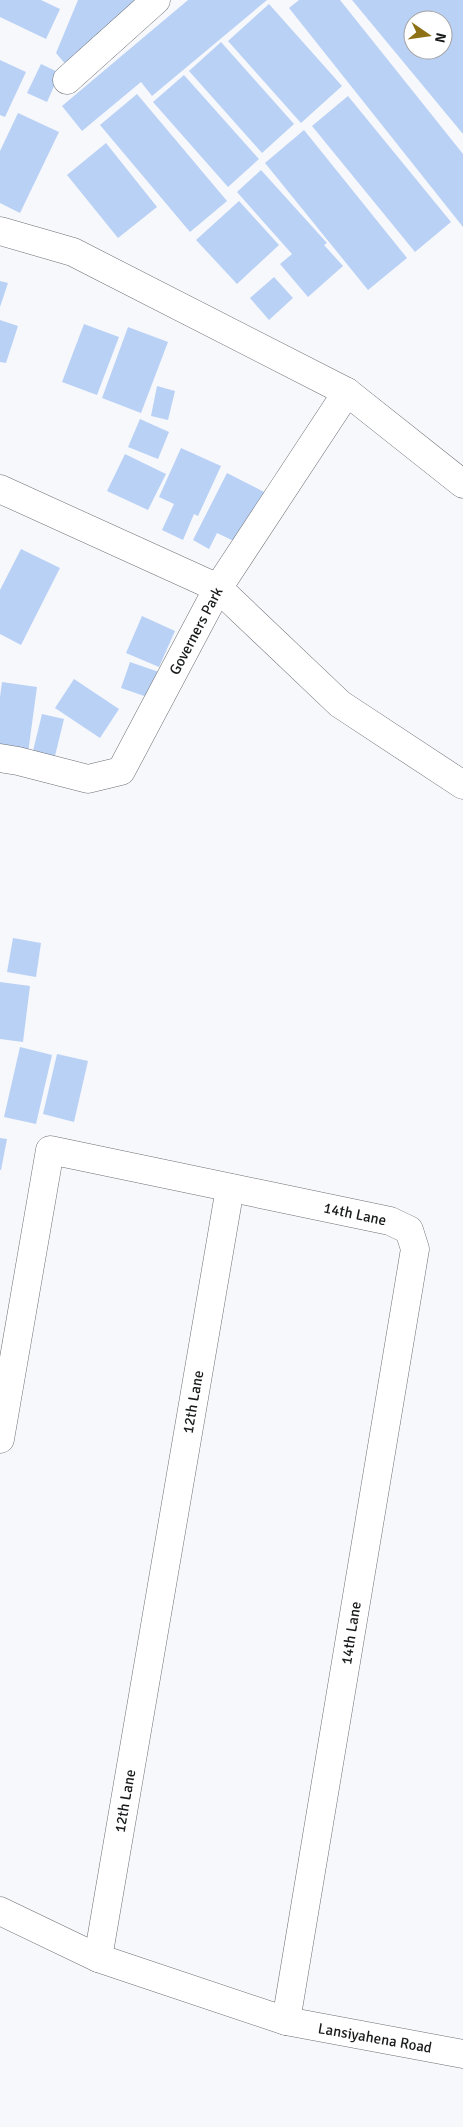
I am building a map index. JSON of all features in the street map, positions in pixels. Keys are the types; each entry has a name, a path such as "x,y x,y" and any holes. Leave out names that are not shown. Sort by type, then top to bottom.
{"street":[{"path":"67,80 156,0"},
{"path":"0,231 73,252 347,392 463,484"},
{"name":"Governers Park","path":"0,758 18,760 88,779 121,771 218,588 347,392"},
{"path":"0,489 218,588 340,704 463,785"},
{"path":"2,1424 50,1150 75,1153 230,1188"},
{"name":"12th Lane","path":"98,1958 230,1188"},
{"name":"14th Lane","path":"230,1188 390,1220 409,1230 415,1250 286,2022"},
{"path":"0,1911 98,1958 286,2022"},
{"name":"Lansiyahena Road","path":"286,2022 463,2054"}],"building":[{"path":"0,0 41,0 60,9 46,39 0,17"},
{"path":"78,0 141,0 67,66 56,53"},
{"path":"188,0 267,0 152,96 141,82 82,131 62,106"},
{"path":"299,0 340,0 463,154 463,227 289,8"},
{"path":"352,0 463,0 463,134"},
{"path":"269,4 342,86 301,123 228,41"},
{"path":"221,42 294,124 262,153 189,71"},
{"path":"0,60 26,72 5,117 0,115"},
{"path":"41,64 60,73 47,102 27,93"},
{"path":"184,75 259,159 228,187 153,102"},
{"path":"137,94 227,201 190,232 100,125"},
{"path":"348,96 451,222 415,252 312,126"},
{"path":"18,113 59,132 20,213 0,203 0,151"},
{"path":"304,130 407,258 368,290 265,163"},
{"path":"106,143 157,207 118,238 67,175"},
{"path":"261,170 327,243 324,245 343,266 308,297 280,264 292,254 237,192"},
{"path":"239,201 279,245 237,284 196,240"},
{"path":"274,277 293,298 269,320 250,298"},
{"path":"0,281 8,283 0,307"},
{"path":"0,320 18,326 6,363 0,362"},
{"path":"84,324 119,337 97,395 62,382"},
{"path":"128,327 168,342 141,413 102,398"},
{"path":"157,386 175,391 168,420 151,416"},
{"path":"140,419 169,432 158,459 128,447"},
{"path":"181,448 221,466 198,516 194,514 183,540 162,530 174,504 159,497"},
{"path":"125,454 166,474 148,510 107,491"},
{"path":"227,473 268,494 242,545 217,533 209,549 193,540"},
{"path":"21,549 60,568 21,645 0,634 0,590"},
{"path":"142,616 175,631 159,667 126,653"},
{"path":"130,662 159,672 150,698 121,688"},
{"path":"74,679 119,709 100,738 55,708"},
{"path":"2,682 37,687 28,753 0,749 0,697"},
{"path":"42,714 64,719 54,760 32,755"},
{"path":"13,938 41,943 36,977 7,972"},
{"path":"0,982 30,986 23,1042 0,1039"},
{"path":"20,1047 52,1055 36,1124 4,1117"},
{"path":"57,1054 88,1061 74,1122 43,1114"},
{"path":"0,1138 7,1139 1,1170 0,1170"}]}
